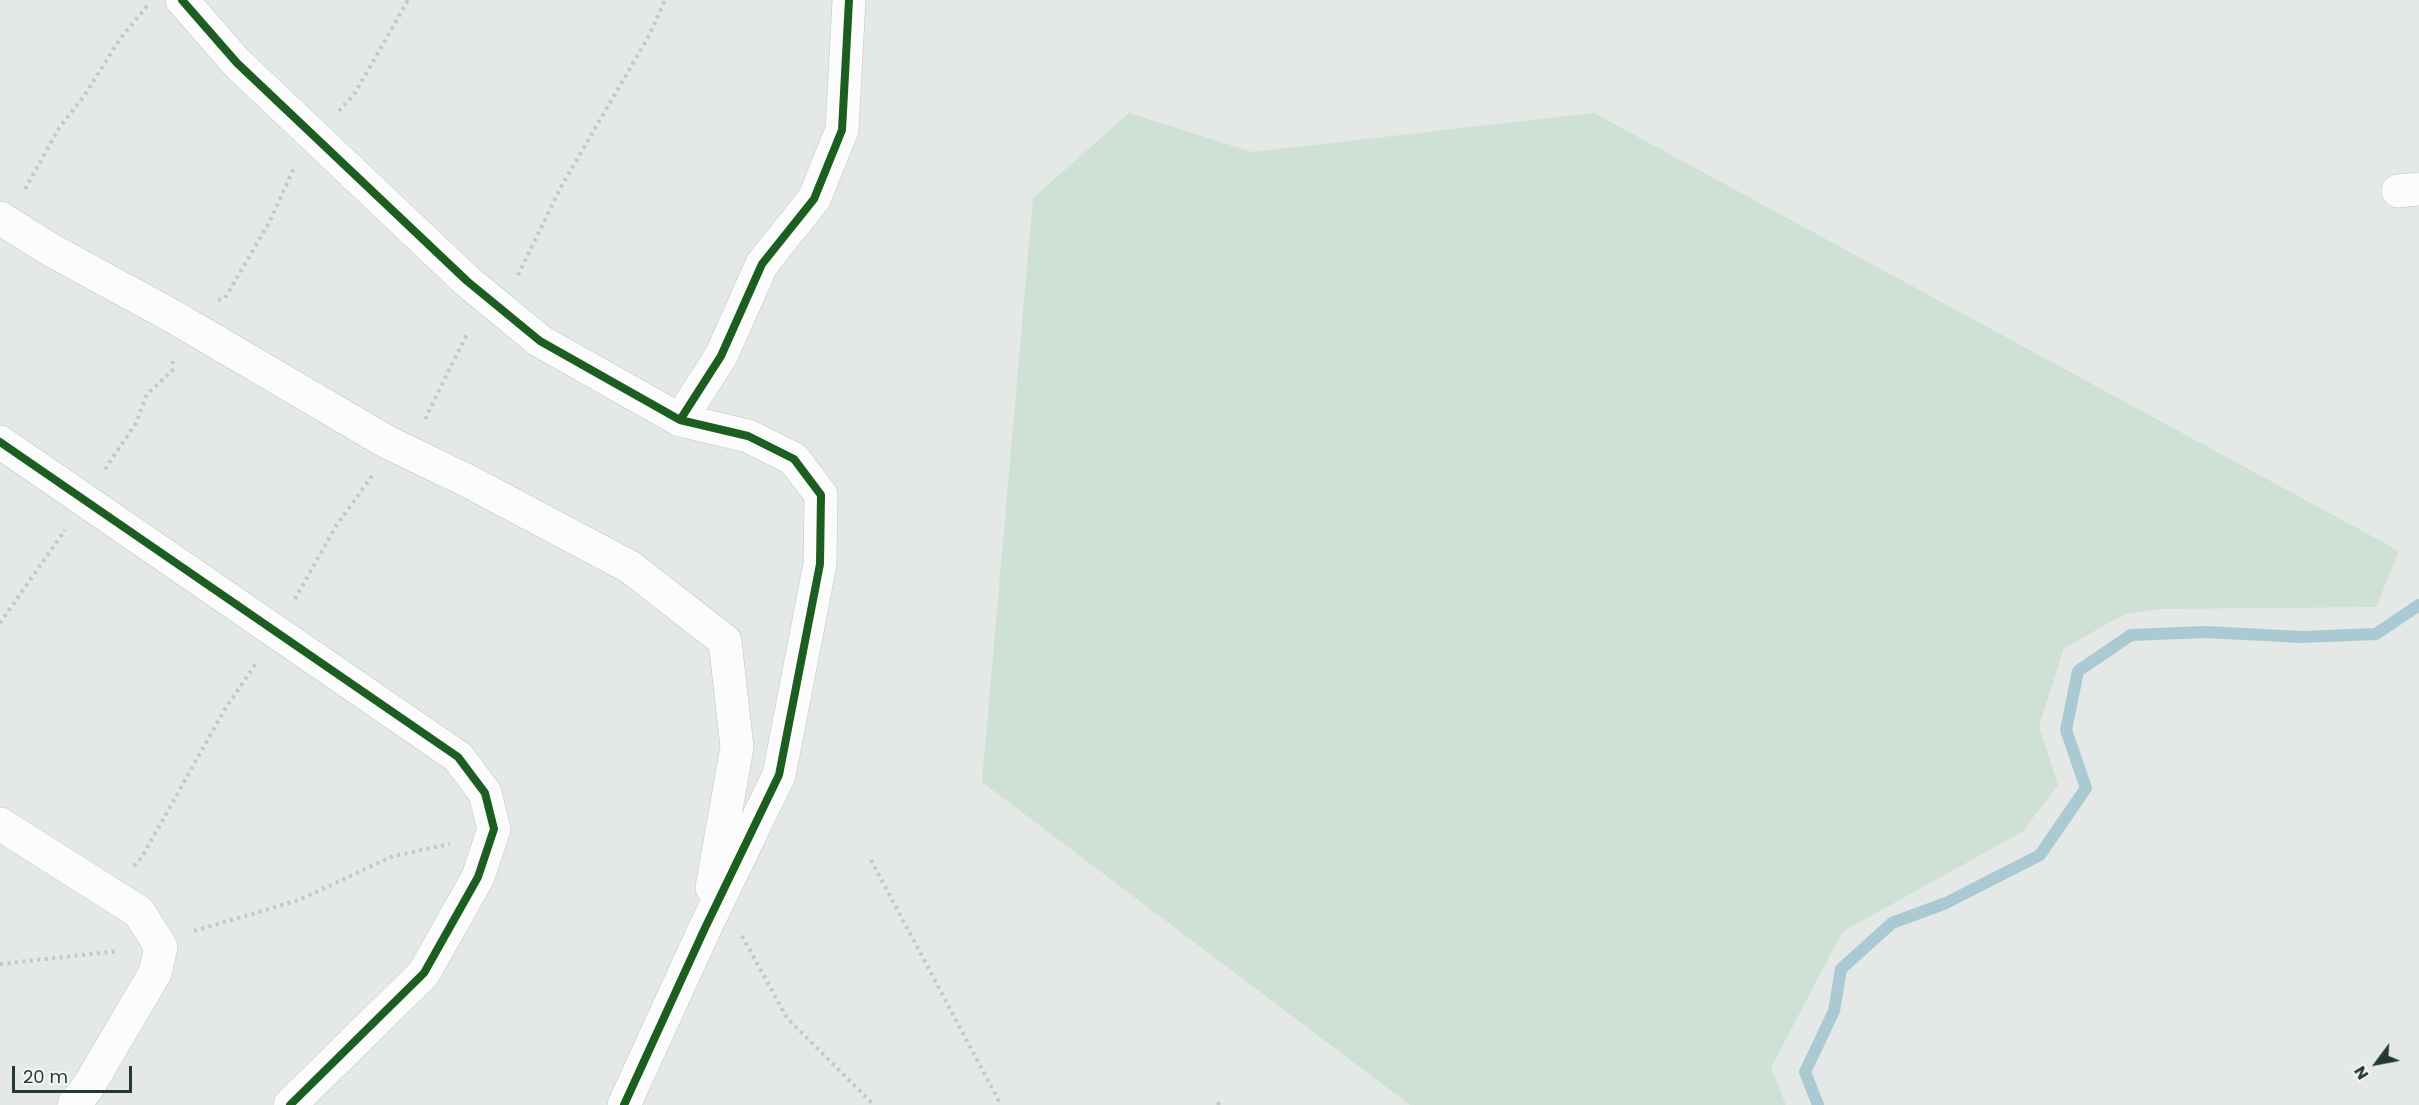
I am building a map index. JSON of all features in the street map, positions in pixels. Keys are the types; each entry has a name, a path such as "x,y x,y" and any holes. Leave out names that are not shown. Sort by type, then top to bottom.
{"street":[{"path":"182,0 237,63 467,280 540,341 680,420 748,436 794,459 821,495 820,564 779,776 720,896 624,1105"},
{"path":"680,420 721,356 762,264 814,199 842,130 849,0"},
{"path":"3,219 51,250 189,326 387,442 468,481 630,567 725,641 737,747 705,928"},
{"path":"0,442 458,757 485,793 494,829 478,877 424,973 290,1105"},
{"path":"0,824 139,912 160,947 155,973 88,1088 74,1105"}],"path":[{"path":"3,219 59,128 84,96 120,39 151,0"},
{"path":"0,964 160,947 201,928 299,900 393,856 445,845 494,829"},
{"path":"871,860 1001,1105"},
{"path":"720,896 787,1018 874,1105"},
{"path":"1218,1105 1220,1098"}],"green space":[{"path":"1129,113 1252,152 1594,113 2399,551 2376,607 2159,609 2125,614 2064,648 2039,726 2058,785 2022,832 1842,932 1771,1068 1786,1105 1410,1105 982,782 1033,198"}],"waterway":[{"path":"1818,1105 1805,1072 1834,1011 1841,969 1892,923 1946,903 2040,855 2086,788 2066,730 2078,671 2131,635 2205,632 2302,637 2376,634 2419,605"}],"cycle path":[{"path":"182,0 237,63 467,281 540,341 680,420 748,436 794,459 821,495 820,564 779,775 705,928 624,1105"},
{"path":"680,420 721,356 762,264 814,199 842,130 849,0"},
{"path":"0,442 458,757 485,793 494,829 478,877 424,973 290,1105"}]}
